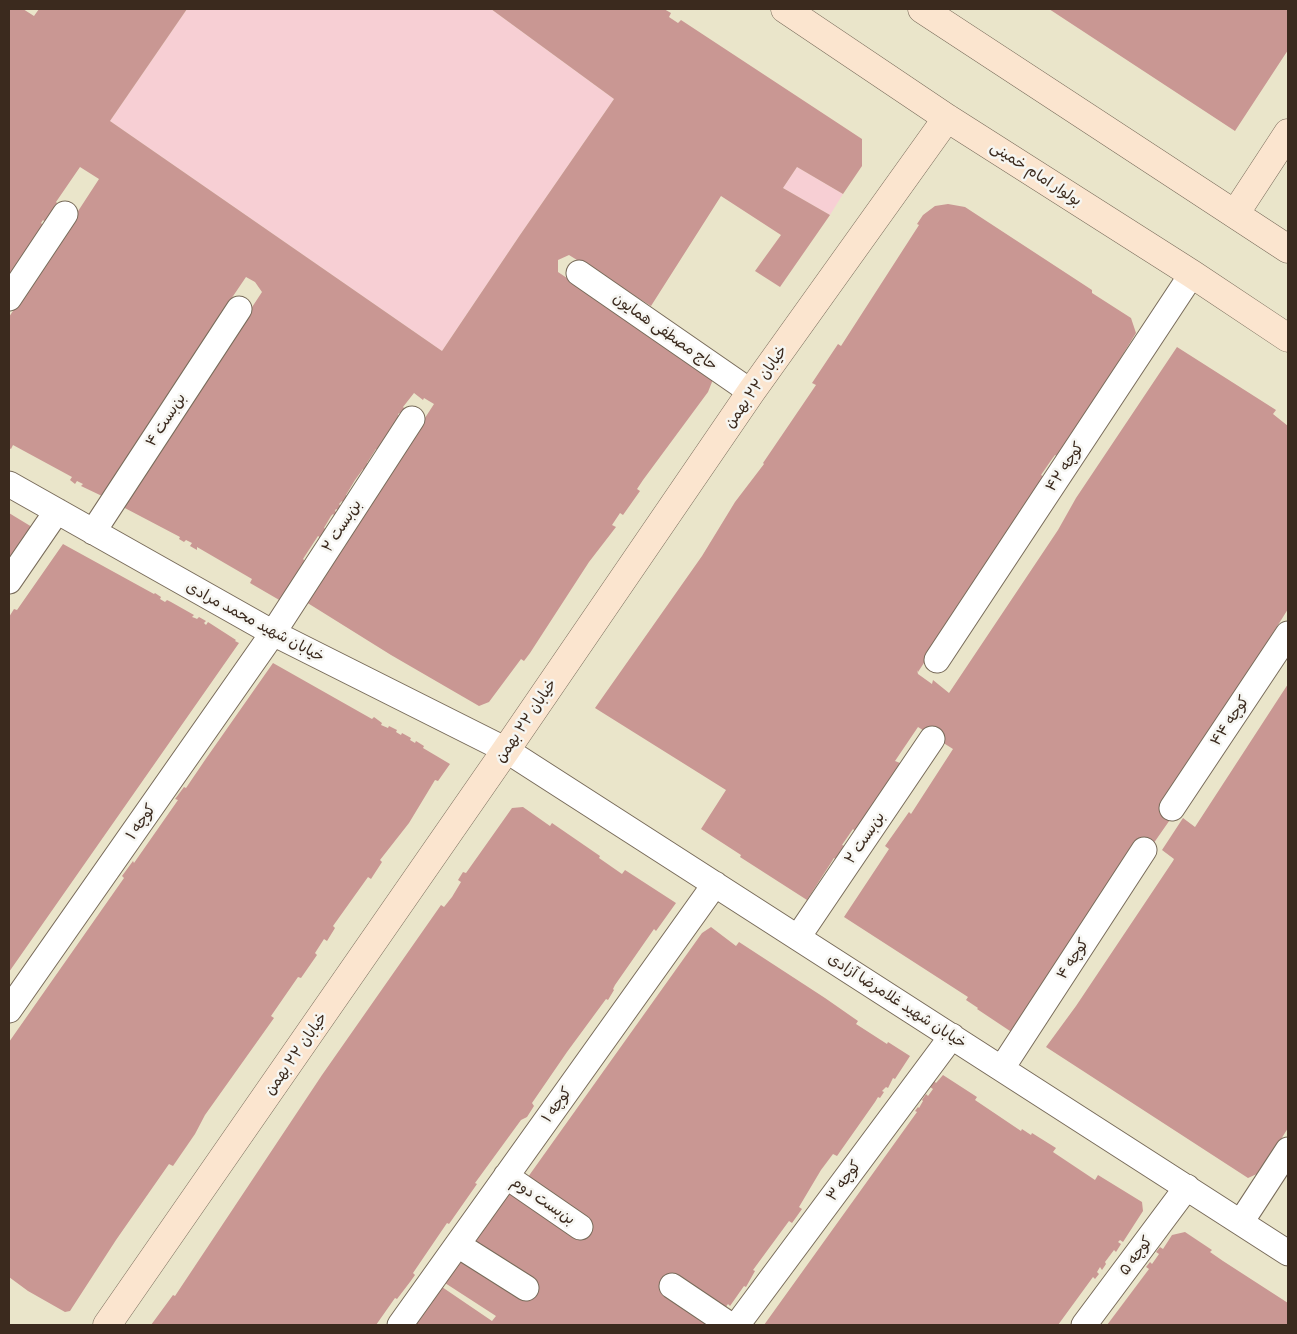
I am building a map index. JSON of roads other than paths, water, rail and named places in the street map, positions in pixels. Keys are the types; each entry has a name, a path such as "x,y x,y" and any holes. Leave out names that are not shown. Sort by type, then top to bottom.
{"street":[{"name":"بولوار امام خمینی","path":"785,9 947,118 1192,274 1288,338"},
{"path":"922,9 1288,249"},
{"name":"خیابان ۲۲ بهمن","path":"108,1325 751,392 947,118"},
{"path":"1235,214 1288,133"},
{"path":"9,298 65,214"},
{"name":"حاج مصطفی همایون","path":"578,273 751,392"},
{"name":"کوچه ۴۲","path":"937,660 1192,274"},
{"name":"بن‌بست ۴","path":"93,532 239,309"},
{"name":"بن‌بست ۲","path":"273,633 412,419"},
{"name":"خیابان شهید محمد مرادی","path":"9,484 273,633 506,750"},
{"path":"9,581 57,511"},
{"name":"کوچه ۱","path":"9,1010 273,633"},
{"name":"کوچه ۴۴","path":"1172,808 1288,634"},
{"name":"بن‌بست ۲","path":"798,937 932,739"},
{"name":"خیابان شهید غلامرضا آزادی","path":"506,750 1288,1253"},
{"name":"کوچه ۴","path":"1002,1068 1144,850"},
{"name":"کوچه ۱","path":"400,1325 715,884"},
{"name":"کوچه ۳","path":"737,1325 952,1036"},
{"path":"1241,1222 1288,1150"},
{"name":"بن‌بست دوم","path":"506,1176 580,1227"},
{"name":"کوچه ۵","path":"1084,1325 1187,1187"},
{"path":"458,1245 526,1288"},
{"path":"672,1286 730,1325"}]}
